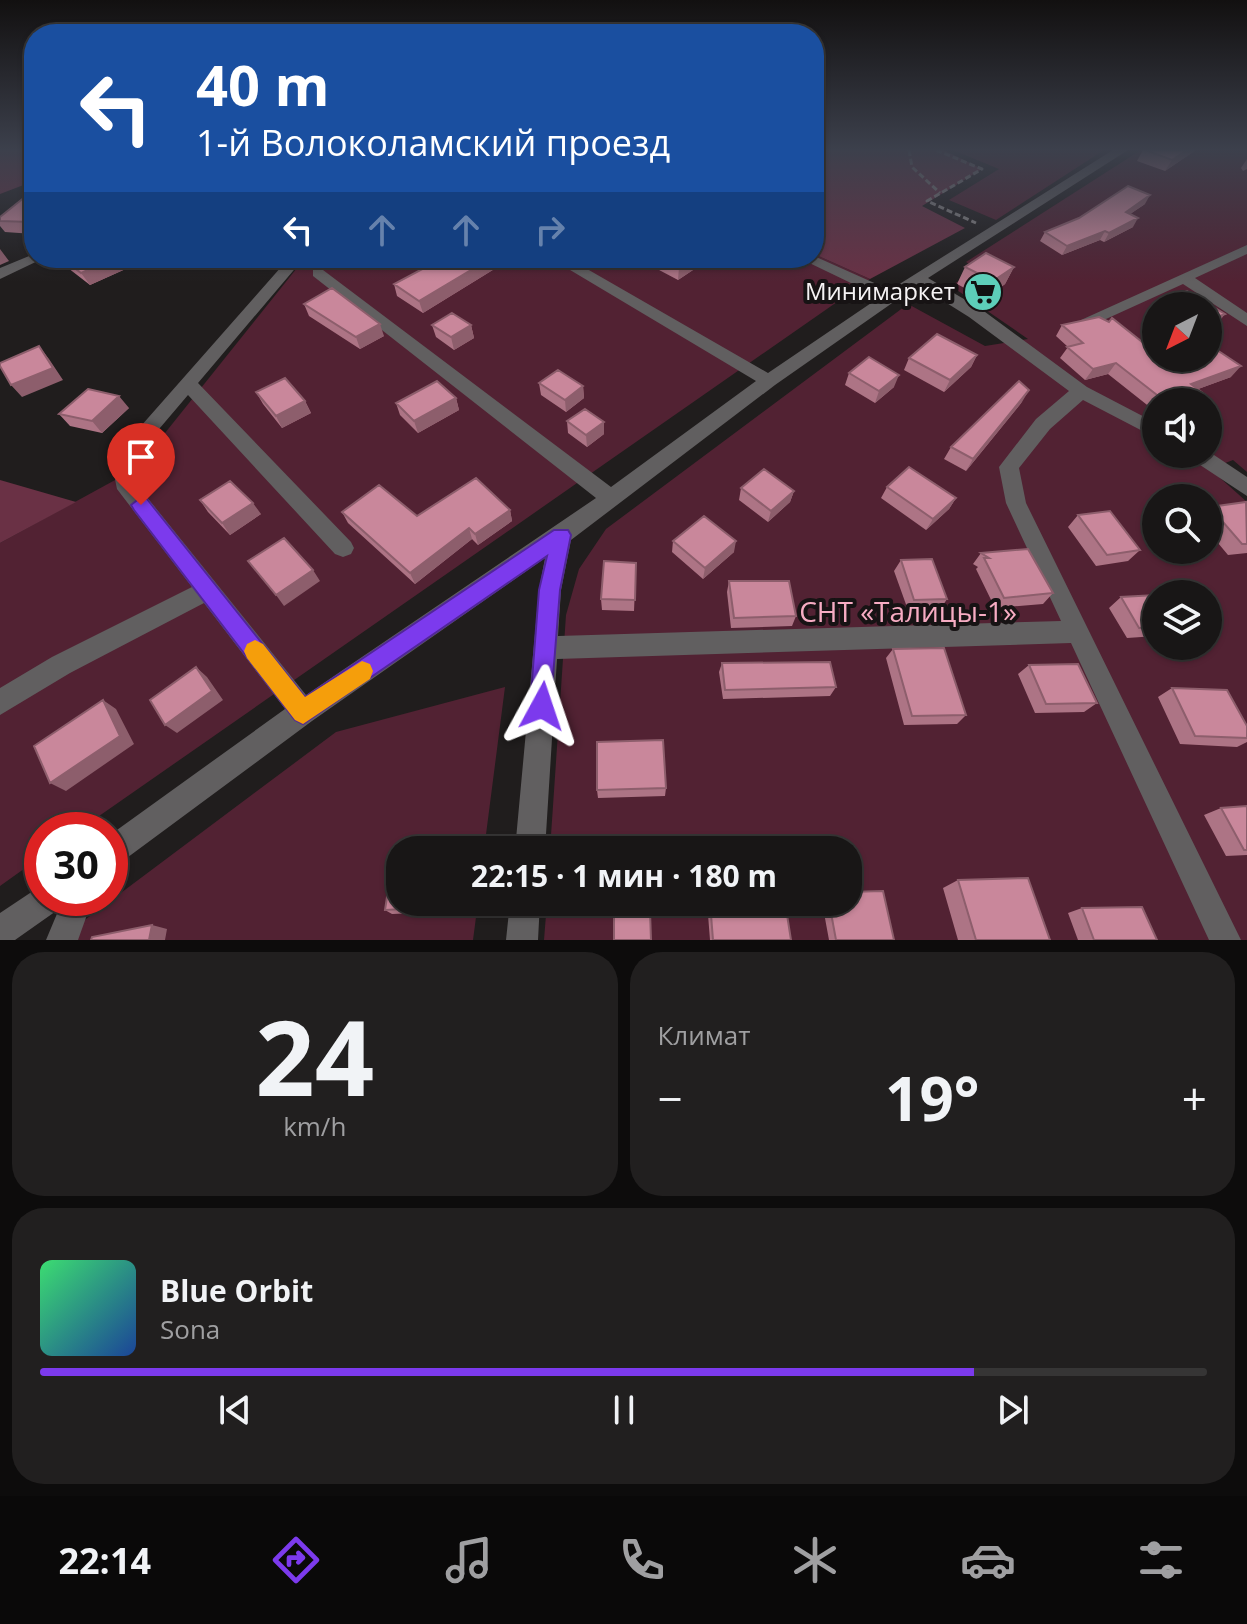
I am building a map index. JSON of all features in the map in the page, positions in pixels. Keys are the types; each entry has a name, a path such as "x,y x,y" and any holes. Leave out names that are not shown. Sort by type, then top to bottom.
{"street":[{"path":"128,840 303,712 612,499 769,381 917,278 1053,194"},
{"path":"1089,320 1247,249"},
{"path":"0,274 24,264"},
{"path":"824,266 891,296"},
{"path":"288,268 121,460 124,483 303,712"},
{"path":"574,268 769,381"},
{"path":"318,273 612,499"},
{"path":"917,278 975,313 1081,391 1142,424"},
{"path":"1185,278 1247,321"},
{"path":"188,383 343,548"},
{"path":"1081,391 1043,424 1009,467 1016,503 1225,940"},
{"path":"1218,468 1247,488"},
{"path":"531,836 550,590 561,535"},
{"path":"0,702 61,665 208,590"},
{"path":"547,648 1076,632"},
{"path":"0,932 24,915"},
{"path":"62,940 71,916"},
{"path":"522,940 524,916"}],"path":[{"path":"939,194 927,201 994,231"}],"green space":[{"path":"959,194 1036,194 996,220 949,200"},
{"name":"СНТ «Талицы-1»","path":"1072,194 1247,194 1247,472 1233,460 1222,464 1222,388 1142,388 1142,468 1213,468 1210,469 1247,502 1247,940 544,940 546,916 862,916 862,836 551,836 566,615 579,569 606,529 908,304 985,346 1028,339 951,286 977,269 966,262"},
{"path":"824,258 870,279 105,812 24,812 24,869 0,886 0,543 137,468 297,268 824,268"},
{"path":"505,687 486,836 386,836 386,916 476,916 473,940 58,940 90,916 128,916 128,888 336,732"}],"shaded area":[{"path":"824,194 942,194 922,206 965,228 870,279 824,258"},
{"path":"0,480 76,502 0,543"}],"building":[{"path":"1116,194 1150,195 1126,212 1138,218 1109,233 1105,231 1067,246 1045,232 1079,218"},
{"path":"24,198 24,222 0,221 0,217"},
{"path":"986,253 1014,267 993,281 965,267"},
{"path":"75,268 93,268 81,273"},
{"path":"424,268 474,268 419,301 394,284"},
{"path":"332,288 380,324 356,337 304,304"},
{"path":"452,313 471,325 451,337 432,325"},
{"path":"1099,317 1109,322 1112,318 1142,342 1142,372 1222,372 1222,353 1241,366 1191,384 1196,388 1148,388 1116,363 1093,369 1067,347 1083,343 1062,325"},
{"path":"937,334 977,355 950,380 909,358"},
{"path":"39,346 53,368 11,385 0,363"},
{"path":"869,357 899,375 879,391 849,373"},
{"path":"558,370 583,386 565,400 539,383"},
{"path":"285,378 305,401 276,416 256,392"},
{"path":"437,381 456,398 414,421 396,403"},
{"path":"1019,381 1029,390 973,459 951,447"},
{"path":"88,389 119,396 92,421 59,414"},
{"path":"585,409 604,422 586,435 567,421"},
{"path":"909,467 956,498 933,519 887,487"},
{"path":"764,469 794,491 771,511 741,488"},
{"path":"476,478 510,510 475,534 469,528 410,573 342,512 379,485 417,516"},
{"path":"230,481 253,503 222,523 200,500"},
{"path":"1246,502 1247,544 1242,544 1222,521 1222,505"},
{"path":"1110,511 1140,550 1107,555 1078,515"},
{"path":"704,516 736,541 705,568 673,541"},
{"path":"284,538 313,570 276,595 248,561"},
{"path":"1028,549 1053,593 1004,598 984,558 989,558 981,553"},
{"path":"932,559 947,599 914,600 901,560"},
{"path":"604,561 636,563 635,600 601,599"},
{"path":"729,581 789,581 796,616 734,618"},
{"path":"1142,596 1142,628 1139,628 1121,597"},
{"path":"944,648 966,715 912,716 893,649"},
{"path":"830,662 836,687 725,690 722,663"},
{"path":"1078,664 1097,703 1046,704 1029,665"},
{"path":"196,667 212,691 165,725 150,700"},
{"path":"1172,688 1227,690 1247,726 1247,738 1195,736"},
{"path":"103,700 120,736 50,783 34,746"},
{"path":"663,740 666,788 597,790 597,742"},
{"path":"1247,806 1247,850 1244,850 1221,808"},
{"path":"1028,878 1050,940 976,940 958,880"},
{"path":"883,891 894,940 836,940 832,916 862,916 862,892"},
{"path":"1142,907 1157,940 1094,940 1082,908"},
{"path":"614,916 650,916 651,940 614,940"},
{"path":"711,916 787,916 791,940 713,940"},
{"path":"152,925 149,940 91,940 92,937"}],"slow traffic":[{"path":"255,651 303,712 362,671"}],"place":[{"name":"Минимаркет","path":"983,292"}],"route":[{"path":"141,505 303,712 561,535 550,590 542,706"}]}
